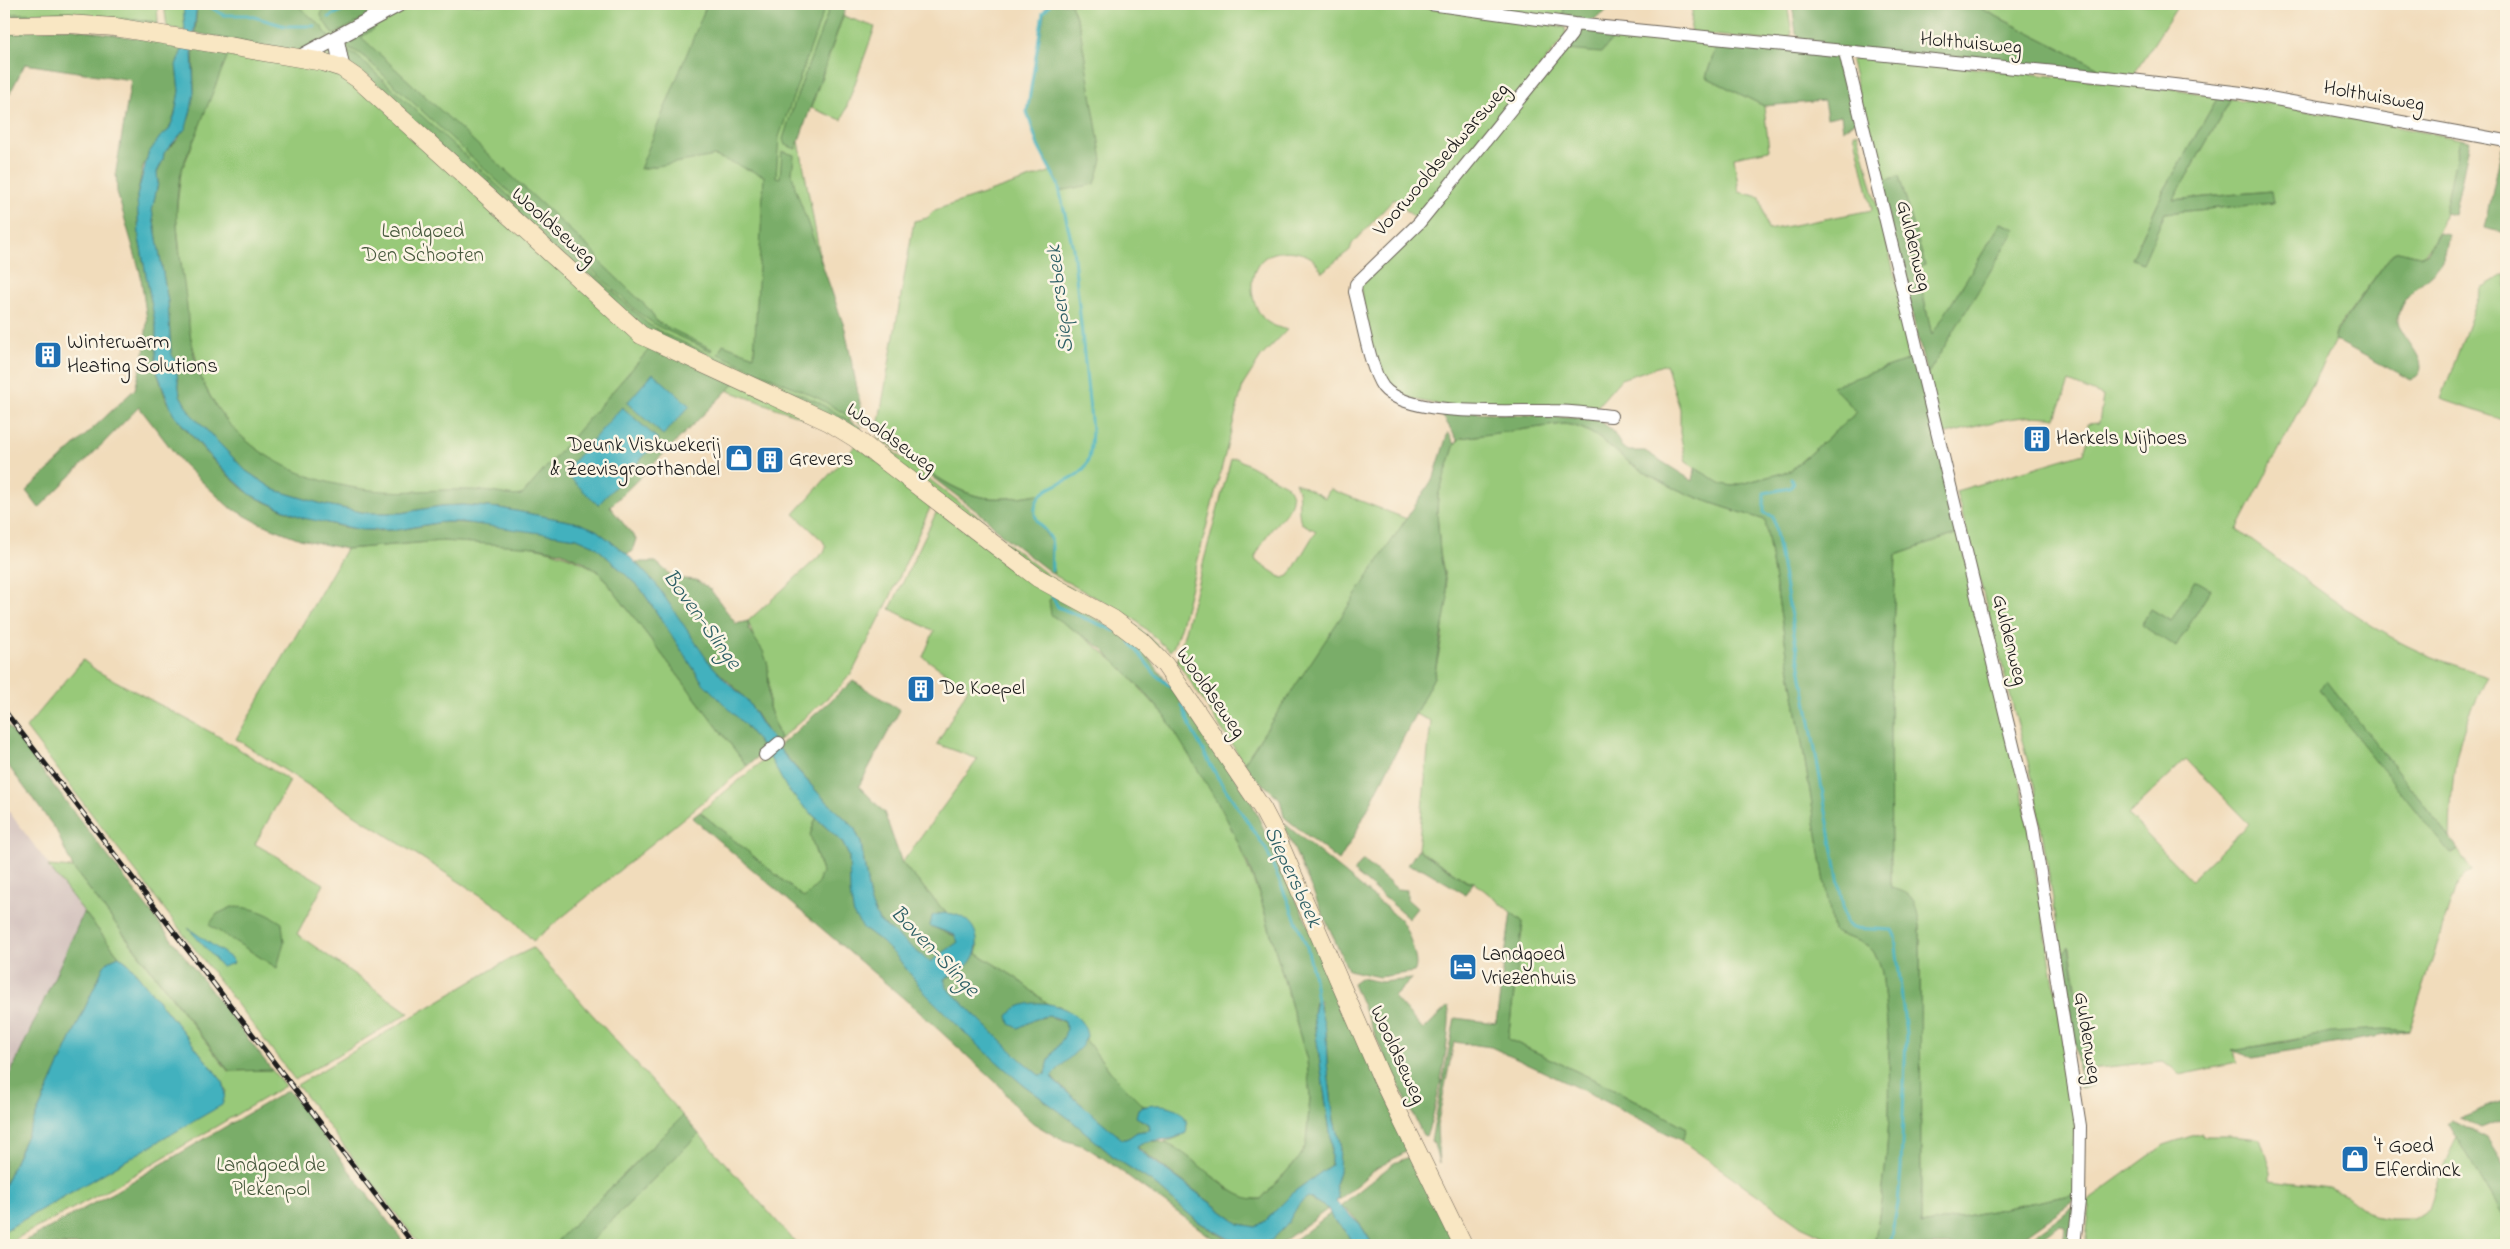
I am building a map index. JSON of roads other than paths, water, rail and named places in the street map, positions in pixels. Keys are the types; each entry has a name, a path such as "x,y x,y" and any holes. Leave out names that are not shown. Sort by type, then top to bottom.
{"main road":[{"name":"Wooldseweg","path":"4,25 100,25 301,58 342,68 358,79 641,335 829,422 855,438 1038,578 1113,619 1152,650 1165,665 1262,808 1381,1077 1463,1245"}],"street":[{"path":"301,58 399,4"},
{"name":"Holthuisweg","path":"1430,4 1574,24 2106,77 2242,93 2506,141"},
{"name":"Voorwooldsedwarsweg","path":"1574,24 1571,35 1477,153 1419,223 1356,284 1356,292 1376,372 1383,387 1395,396 1415,404 1443,409 1553,411 1610,416"},
{"path":"336,38 342,68"},
{"name":"Guldenweg","path":"1845,52 2033,828 2080,1126 2080,1183 2074,1245"},
{"path":"765,755 779,743"}],"water":[{"path":"183,4 197,4 192,50 194,92 186,128 164,153 157,172 158,183 152,210 168,302 171,353 175,360 180,395 190,413 246,471 275,490 322,504 366,513 401,513 441,506 463,505 500,508 579,523 596,530 627,554 656,584 708,661 747,700 762,725 785,756 819,794 854,827 861,843 870,901 879,921 930,962 958,942 955,935 930,926 932,916 943,913 963,918 975,931 977,940 976,951 971,961 965,967 945,979 946,987 1039,1075 1046,1074 1050,1059 1066,1032 1065,1022 1052,1016 1046,1016 1018,1028 1010,1024 1008,1016 1016,1008 1027,1004 1039,1003 1065,1009 1076,1016 1083,1025 1087,1036 1082,1046 1053,1074 1054,1081 1122,1139 1127,1139 1137,1132 1150,1130 1149,1124 1136,1117 1138,1109 1146,1106 1163,1105 1179,1111 1184,1116 1187,1124 1186,1133 1172,1139 1148,1141 1137,1147 1239,1224 1256,1227 1265,1221 1295,1191 1331,1165 1331,1139 1313,1014 1317,997 1326,1030 1327,1063 1334,1121 1340,1143 1339,1171 1335,1184 1338,1198 1336,1202 1361,1226 1373,1245 1353,1245 1345,1230 1333,1220 1328,1209 1308,1197 1299,1204 1286,1226 1272,1240 1260,1245 1238,1244 1197,1221 1152,1182 1115,1158 1071,1120 1021,1083 969,1037 926,994 897,957 882,942 864,929 854,916 850,893 849,856 842,842 799,802 786,787 769,756 746,726 703,683 641,589 595,546 577,538 460,522 442,522 398,530 362,530 303,518 251,495 221,468 173,414 156,369 156,327 139,238 137,196 148,154 160,137 169,130 175,114 179,91 176,65 184,45"},
{"path":"653,373 690,406 663,435 627,403"},
{"path":"622,407 659,440 598,505 564,472"},
{"path":"188,928 231,958 234,963 222,967"},
{"path":"119,956 129,964 223,1082 225,1094 222,1105 4,1231 4,1186 104,966 110,960"}],"waterway":[{"path":"206,4 223,15 247,15 285,26 315,26"},
{"path":"329,17 355,4"},
{"name":"Siepersbeek","path":"1050,4 1043,13 1027,112 1038,146 1058,184 1073,248 1092,430 1089,457 1081,472 1049,488 1037,500 1036,518 1052,541 1052,570"},
{"path":"1791,478 1793,483 1790,488 1764,493 1764,513 1773,516 1846,923 1852,928 1892,930 1895,936 1906,1034 1901,1168 1898,1204 1889,1245"},
{"name":"Siepersbeek","path":"1052,596 1058,607 1115,631"},
{"name":"Siepersbeek","path":"1130,642 1156,675 1171,687"},
{"name":"Siepersbeek","path":"1182,705 1192,730 1218,778 1266,849 1307,947 1317,1001"}],"railway":[{"path":"4,710 414,1245"}],"place":[{"name":"Winterwarm Heating Solutions","path":"48,355"},
{"name":"Harkels Nijhoes","path":"2037,439"},
{"name":"Deunk Viskwekerij & Zeevisgroothandel","path":"739,458"},
{"name":"Grevers","path":"770,460"},
{"name":"De Koepel","path":"921,689"},
{"name":"Landgoed Vriezenhuis","path":"1463,967"},
{"name":"'t Goed Elferdinck","path":"2355,1159"}],"park label":[{"name":"Landgoed Den Schooten","path":"423,244"},
{"name":"Landgoed de Plekenpol","path":"271,1178"}],"water label":[{"name":"Boven-Slinge","path":"701,620"},
{"name":"Boven-Slinge","path":"934,952"}]}
